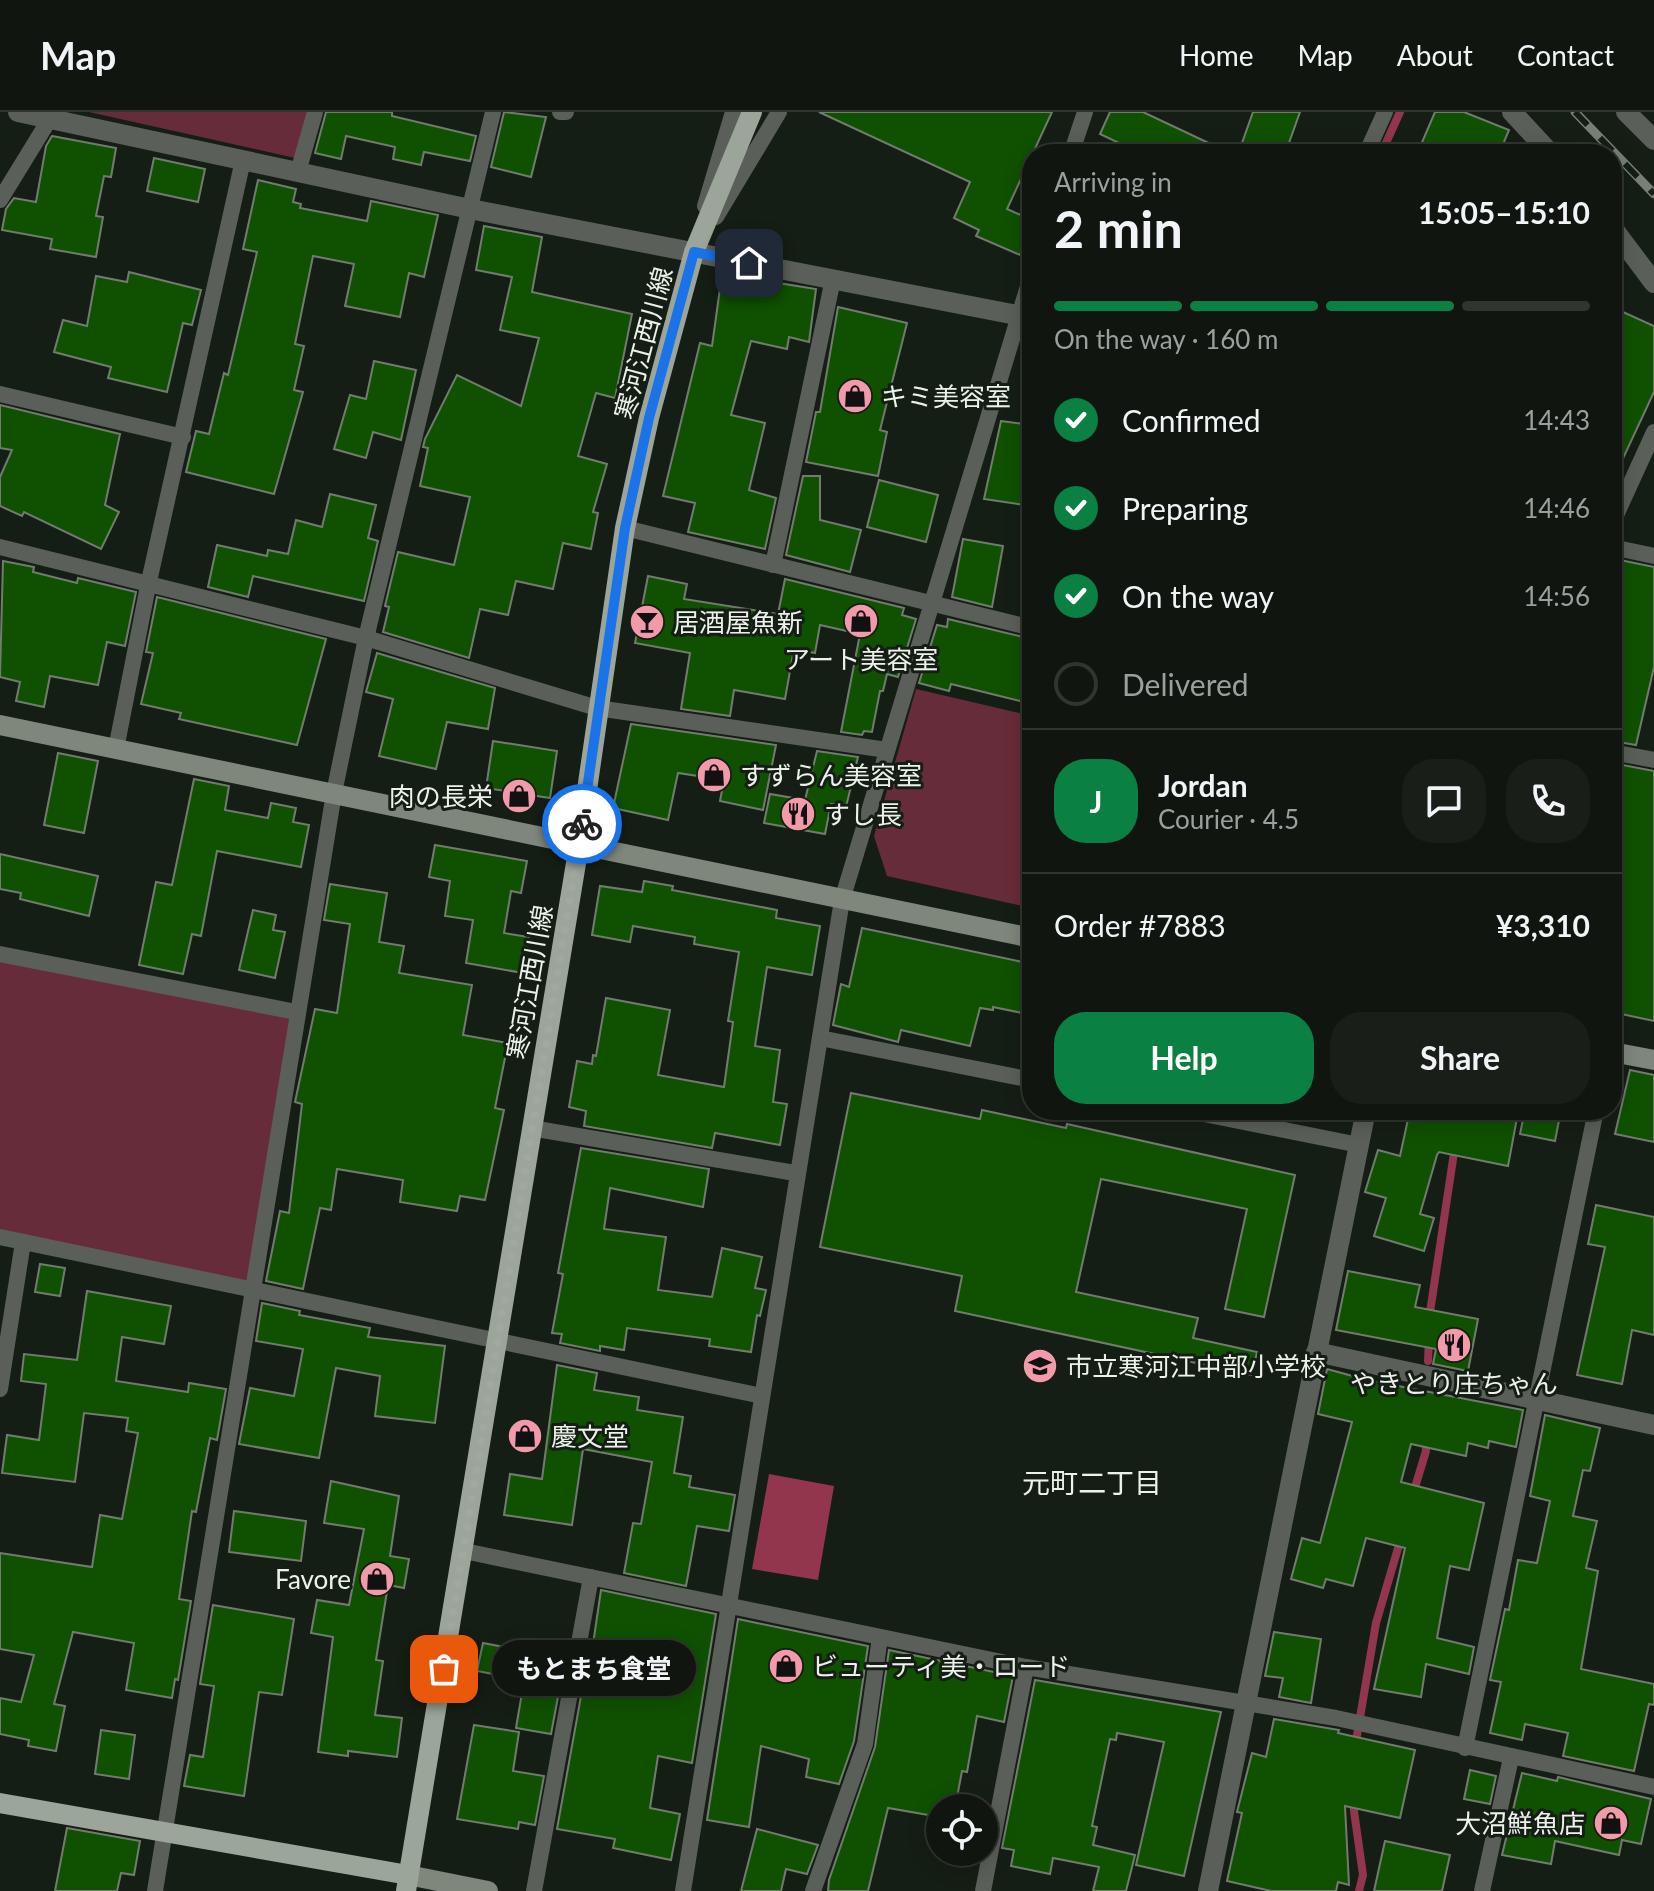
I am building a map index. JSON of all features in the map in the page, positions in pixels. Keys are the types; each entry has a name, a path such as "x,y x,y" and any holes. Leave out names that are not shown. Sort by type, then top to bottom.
{"main road":[{"name":"寒河江西川線","path":"407,1883 579,845 625,528 649,418 694,252 752,112"},
{"path":"0,1803 165,1831 407,1883"}],"street":[{"path":"18,112 51,115 470,209 1022,315"},
{"path":"1512,112 1542,144"},
{"path":"1626,112 1654,140"},
{"path":"1622,240 1654,283"},
{"path":"0,725 1022,936"},
{"path":"1622,1054 1654,1060"},
{"path":"1208,1891 1364,1120"},
{"path":"1316,1352 1654,1425"},
{"path":"407,1883 488,1891"}],"lane":[{"path":"298,172 315,112"},
{"path":"155,1891 334,793 366,638 493,112"},
{"path":"694,252 733,112"},
{"path":"694,252 779,112"},
{"path":"1074,144 1085,112"},
{"path":"1371,144 1385,112"},
{"path":"0,200 51,115"},
{"path":"116,749 148,586 243,160"},
{"path":"773,565 833,279"},
{"path":"683,1891 795,1173 842,900 931,605 1022,325"},
{"path":"0,394 183,437"},
{"path":"1622,502 1654,432"},
{"path":"625,528 1022,626"},
{"path":"0,547 366,638 597,708 887,750"},
{"path":"1622,549 1654,556"},
{"path":"1622,754 1654,760"},
{"path":"0,954 296,1012"},
{"path":"820,1038 1022,1078"},
{"path":"1234,1120 1359,1145"},
{"path":"1465,1748 1539,1401 1594,1120"},
{"path":"531,1128 795,1173"},
{"path":"0,1237 762,1396"},
{"path":"0,1389 23,1242"},
{"path":"464,1551 1026,1667 1336,1718 1654,1787"},
{"path":"534,1891 591,1577"},
{"path":"813,1891 865,1744 880,1637"},
{"path":"983,1891 1026,1667"},
{"path":"1482,1891 1511,1758"}],"shaded area":[{"path":"89,112 308,112 295,158"},
{"path":"916,689 1022,714 1022,906 887,876 874,836"},
{"path":"0,954 296,1012 252,1290 0,1237"},
{"path":"769,1474 834,1486 818,1580 752,1569"}],"building":[{"path":"326,112 392,112 392,116 476,136 470,161 424,152 421,165 393,159 395,147 346,136 341,159 315,153"},
{"path":"504,112 546,117 531,177 491,167"},
{"path":"819,112 1052,112 1037,144 1022,144 1022,177 1007,209 1022,216 1020,255 976,236 979,230 954,218 970,182"},
{"path":"1110,112 1143,112 1211,144 1121,144 1100,134"},
{"path":"1253,112 1300,112 1289,144 1242,143"},
{"path":"1435,112 1464,112 1509,130 1503,144 1421,144"},
{"path":"52,136 116,148 111,177 104,176 96,216 103,217 96,257 50,249 52,239 2,230 6,209 14,198 36,202 46,146"},
{"path":"154,158 205,169 198,202 147,191"},
{"path":"258,180 296,189 293,202 301,204 300,208 367,221 371,201 438,215 424,277 409,273 400,317 345,306 354,264 313,256 295,344 304,346 294,390 303,392 274,494 186,472 196,431 209,434 224,373 228,375 257,252 243,249"},
{"path":"484,226 542,237 532,292 632,314 615,398 596,393 578,456 607,464 593,512 598,513 591,549 563,543 553,589 516,581 508,615 480,609 469,658 383,632 389,607 385,606 398,552 454,565 470,497 420,486 428,448 423,447 425,439 457,375 521,406 539,338 500,330 512,277 476,270"},
{"path":"129,272 201,290 192,325 183,323 167,392 108,378 111,367 54,352 63,320 87,326 96,276 127,282"},
{"path":"722,274 816,289 809,342 789,337 787,349 751,341 731,415 765,423 749,490 776,498 765,549 688,532 695,503 663,496 700,343 712,346"},
{"path":"838,307 907,323 880,430 887,432 878,476 806,462 816,412 820,412"},
{"path":"1622,312 1654,326 1654,392 1622,461"},
{"path":"374,361 416,370 401,440 373,432 366,458 334,449 350,395 366,399"},
{"path":"0,405 120,434 105,505 119,512 101,549 24,512 22,516 0,506 0,477 12,450 0,448"},
{"path":"1001,421 1022,424 1022,505 984,499"},
{"path":"803,476 820,476 820,520 861,530 850,572 786,555"},
{"path":"879,480 938,495 926,542 867,527"},
{"path":"330,494 376,505 368,538 378,541 364,601 253,576 248,597 208,587 217,545 267,556 268,550 288,554 296,520 322,527"},
{"path":"963,539 1003,546 992,607 952,597"},
{"path":"1622,560 1654,567 1654,667 1636,745 1622,743"},
{"path":"3,561 34,567 33,572 77,583 78,578 136,592 125,646 107,642 98,685 50,676 44,707 16,701 20,682 0,677"},
{"path":"648,576 687,584 684,599 778,614 785,579 904,608 902,615 916,619 898,677 887,674 883,691 880,691 872,732 864,731 862,735 841,732 860,634 820,625 815,653 794,649 785,699 734,690 730,716 681,709 690,653 635,643"},
{"path":"157,597 326,639 297,745 179,719 181,713 141,704 153,653 146,652"},
{"path":"948,619 1022,637 1022,702 951,684 949,691 919,683 937,625 947,627"},
{"path":"377,653 495,688 488,729 447,722 436,769 379,756 393,699 366,692"},
{"path":"631,724 776,745 763,810 720,801 724,780 678,773 668,820 613,808"},
{"path":"493,741 557,751 550,798 486,788"},
{"path":"817,751 858,757 846,807 831,804 825,834 764,823 770,794 805,800"},
{"path":"58,753 98,761 84,833 44,825"},
{"path":"1622,765 1654,771 1654,1021 1622,1014"},
{"path":"194,779 229,786 225,810 268,818 271,803 296,808 293,822 309,825 301,867 217,851 201,936 192,934 183,974 139,965 156,882 172,885"},
{"path":"435,845 527,861 521,893 511,891 504,933 529,937 523,973 466,963 473,920 445,916 450,881 429,877"},
{"path":"0,854 98,876 89,916 20,899 21,893 0,889"},
{"path":"644,881 673,886 672,890 777,910 776,918 820,926 812,975 767,967 755,1046 780,1050 773,1102 787,1104 780,1145 715,1133 712,1148 584,1126 586,1111 569,1107 577,1061 592,1064 593,1055 596,1056 606,998 670,1010 658,1075 724,1087 733,1022 728,1021 739,952 694,944 695,937 633,926 630,942 592,935 600,886 642,892"},
{"path":"330,884 387,893 379,942 404,946 399,973 472,985 463,1035 508,1043 495,1108 504,1110 485,1200 460,1196 457,1211 400,1202 403,1180 337,1169 331,1210 320,1208 303,1289 266,1281 280,1211 289,1213 302,1104 295,1102 315,1009 337,1013 350,924 324,920"},
{"path":"253,910 276,915 273,930 285,932 275,978 239,970"},
{"path":"862,928 1022,962 1022,1013 993,1007 993,1010 980,1008 970,1046 901,1030 898,1042 833,1025 841,984 849,987"},
{"path":"1630,1070 1654,1075 1654,1142 1615,1134 1618,1120 1622,1120 1622,1104"},
{"path":"851,1093 980,1119 982,1110 1066,1128 1067,1124 1295,1175 1264,1317 1225,1309 1247,1209 1101,1179 1076,1292 1198,1318 1193,1338 1257,1352 1252,1375 955,1311 962,1276 820,1247"},
{"path":"1408,1120 1517,1120 1508,1166 1439,1152 1420,1214 1434,1218 1424,1251 1374,1236 1386,1198 1365,1192 1378,1150 1400,1156"},
{"path":"1523,1120 1559,1120 1555,1141 1520,1134"},
{"path":"581,1148 709,1169 703,1207 610,1188 604,1229 666,1237 658,1290 712,1297 722,1248 762,1257 755,1288 766,1290 760,1316 757,1315 751,1352 709,1346 710,1339 627,1328 624,1350 600,1346 600,1351 560,1343 562,1334 552,1333 563,1274 558,1273"},
{"path":"1596,1205 1654,1217 1654,1335 1632,1330 1622,1384 1577,1375 1605,1247 1588,1244"},
{"path":"40,1264 65,1268 60,1296 35,1292"},
{"path":"1348,1271 1420,1285 1415,1307 1478,1319 1468,1371 1433,1364 1436,1349 1336,1330"},
{"path":"87,1291 171,1306 164,1344 122,1337 116,1381 188,1392 189,1383 226,1389 217,1440 210,1438 196,1512 192,1511 179,1599 191,1601 178,1680 175,1679 172,1698 126,1690 134,1643 73,1632 54,1704 65,1706 56,1751 28,1746 29,1740 0,1734 0,1698 21,1702 34,1655 0,1649 0,1553 92,1567 100,1515 122,1519 138,1433 126,1431 128,1418 84,1413 75,1482 2,1473 7,1435 39,1440 46,1384 21,1381 24,1354 77,1360"},
{"path":"262,1303 300,1311 299,1315 370,1328 368,1337 445,1346 435,1423 375,1416 380,1376 336,1368 319,1458 239,1444 250,1388 294,1396 303,1349 256,1341"},
{"path":"557,1365 597,1373 594,1390 639,1397 637,1410 683,1417 674,1473 691,1476 689,1487 735,1495 729,1531 697,1526 686,1586 624,1573 633,1523 641,1524 652,1462 583,1449 572,1525 504,1515 510,1474 542,1479"},
{"path":"1327,1369 1367,1380 1523,1410 1516,1447 1489,1441 1488,1448 1468,1443 1466,1456 1411,1444 1401,1482 1484,1503 1469,1570 1450,1566 1437,1638 1474,1647 1469,1674 1426,1664 1421,1697 1374,1689 1405,1548 1366,1538 1353,1586 1326,1579 1323,1588 1291,1579 1302,1538 1320,1543 1352,1422 1318,1414"},
{"path":"1545,1415 1600,1428 1590,1471 1583,1470 1573,1516 1597,1521 1586,1568 1598,1571 1581,1669 1654,1684 1654,1705 1649,1704 1634,1771 1563,1756 1568,1733 1525,1724 1522,1740 1490,1733 1501,1682 1490,1680 1505,1609 1509,1610 1518,1560 1537,1563 1550,1501 1530,1496"},
{"path":"331,1481 399,1496 390,1556 409,1559 404,1588 388,1585 376,1660 383,1661 375,1715 402,1718 397,1757 348,1751 348,1756 318,1752 333,1637 311,1633 317,1600 349,1605 364,1529 324,1523"},
{"path":"234,1511 306,1521 301,1561 229,1552"},
{"path":"601,1590 716,1614 692,1763 658,1756 650,1808 680,1814 671,1860 613,1848 615,1839 557,1829 583,1685 587,1685"},
{"path":"213,1605 294,1619 282,1695 259,1692 244,1796 184,1786 190,1755 203,1757 214,1686 200,1684"},
{"path":"738,1619 868,1646 854,1741 839,1784 806,1777 809,1759 761,1746 749,1827 707,1820"},
{"path":"1274,1632 1321,1639 1311,1703 1279,1697 1283,1678 1265,1676"},
{"path":"483,1643 520,1650 514,1678 477,1671"},
{"path":"889,1650 1013,1676 1004,1722 977,1716 967,1772 962,1771 958,1794 926,1794 926,1815 888,1808 868,1891 828,1891 829,1880 875,1747"},
{"path":"525,1675 561,1681 551,1734 516,1728"},
{"path":"1035,1680 1221,1712 1184,1876 1136,1865 1164,1742 1117,1733 1116,1740 1110,1739 1092,1826 1097,1827 1093,1845 1135,1855 1126,1891 1093,1891 1099,1867 1053,1858 1050,1874 1011,1866 1014,1850 1002,1848"},
{"path":"1274,1719 1339,1730 1338,1733 1415,1750 1400,1818 1345,1806 1349,1885 1338,1882 1336,1891 1271,1891 1227,1881 1242,1813 1237,1812 1252,1753 1266,1757"},
{"path":"474,1725 519,1732 513,1771 544,1776 535,1825 519,1822 518,1829 457,1819"},
{"path":"101,1730 135,1735 129,1779 95,1774"},
{"path":"1470,1770 1496,1776 1490,1804 1464,1799"},
{"path":"1522,1773 1557,1781 1558,1777 1651,1799 1641,1844 1622,1840 1619,1855 1555,1841 1551,1864 1502,1855"},
{"path":"67,1828 140,1841 134,1875 121,1873 117,1891 55,1891"},
{"path":"757,1829 818,1845 807,1874 786,1869 781,1891 741,1891"},
{"path":"1385,1841 1450,1855 1442,1891 1374,1891"}],"waterway":[{"path":"1386,144 1400,112"},
{"path":"1429,1319 1455,1146"},
{"path":"1428,1361 1429,1340"},
{"path":"1413,1494 1426,1451 1425,1438"},
{"path":"1355,1747 1376,1623 1401,1538"},
{"path":"1352,1797 1363,1875 1359,1891"}],"railway":[{"path":"1575,112 1606,144"},
{"path":"1622,161 1654,194"}],"way so far":[{"path":"444,1669 582,824"}],"place":[{"name":"キミ美容室","path":"855,396"},
{"name":"アート美容室","path":"861,621"},
{"name":"居酒屋魚新","path":"647,622"},
{"name":"すずらん美容室","path":"714,775"},
{"name":"肉の長栄","path":"519,796"},
{"name":"すし長","path":"798,814"},
{"name":"やきとり庄ちゃん","path":"1454,1345"},
{"name":"市立寒河江中部小学校","path":"1040,1366"},
{"name":"慶文堂","path":"525,1436"},
{"name":"Favore","path":"377,1579"},
{"name":"ビューティ美・ロード","path":"786,1666"},
{"name":"もとまち食堂","path":"444,1669"},
{"name":"大沼鮮魚店","path":"1611,1823"}],"district":[{"name":"元町二丁目","path":"1092,1482"}],"route":[{"path":"582,824 625,528 649,418 694,252 749,263"}]}
